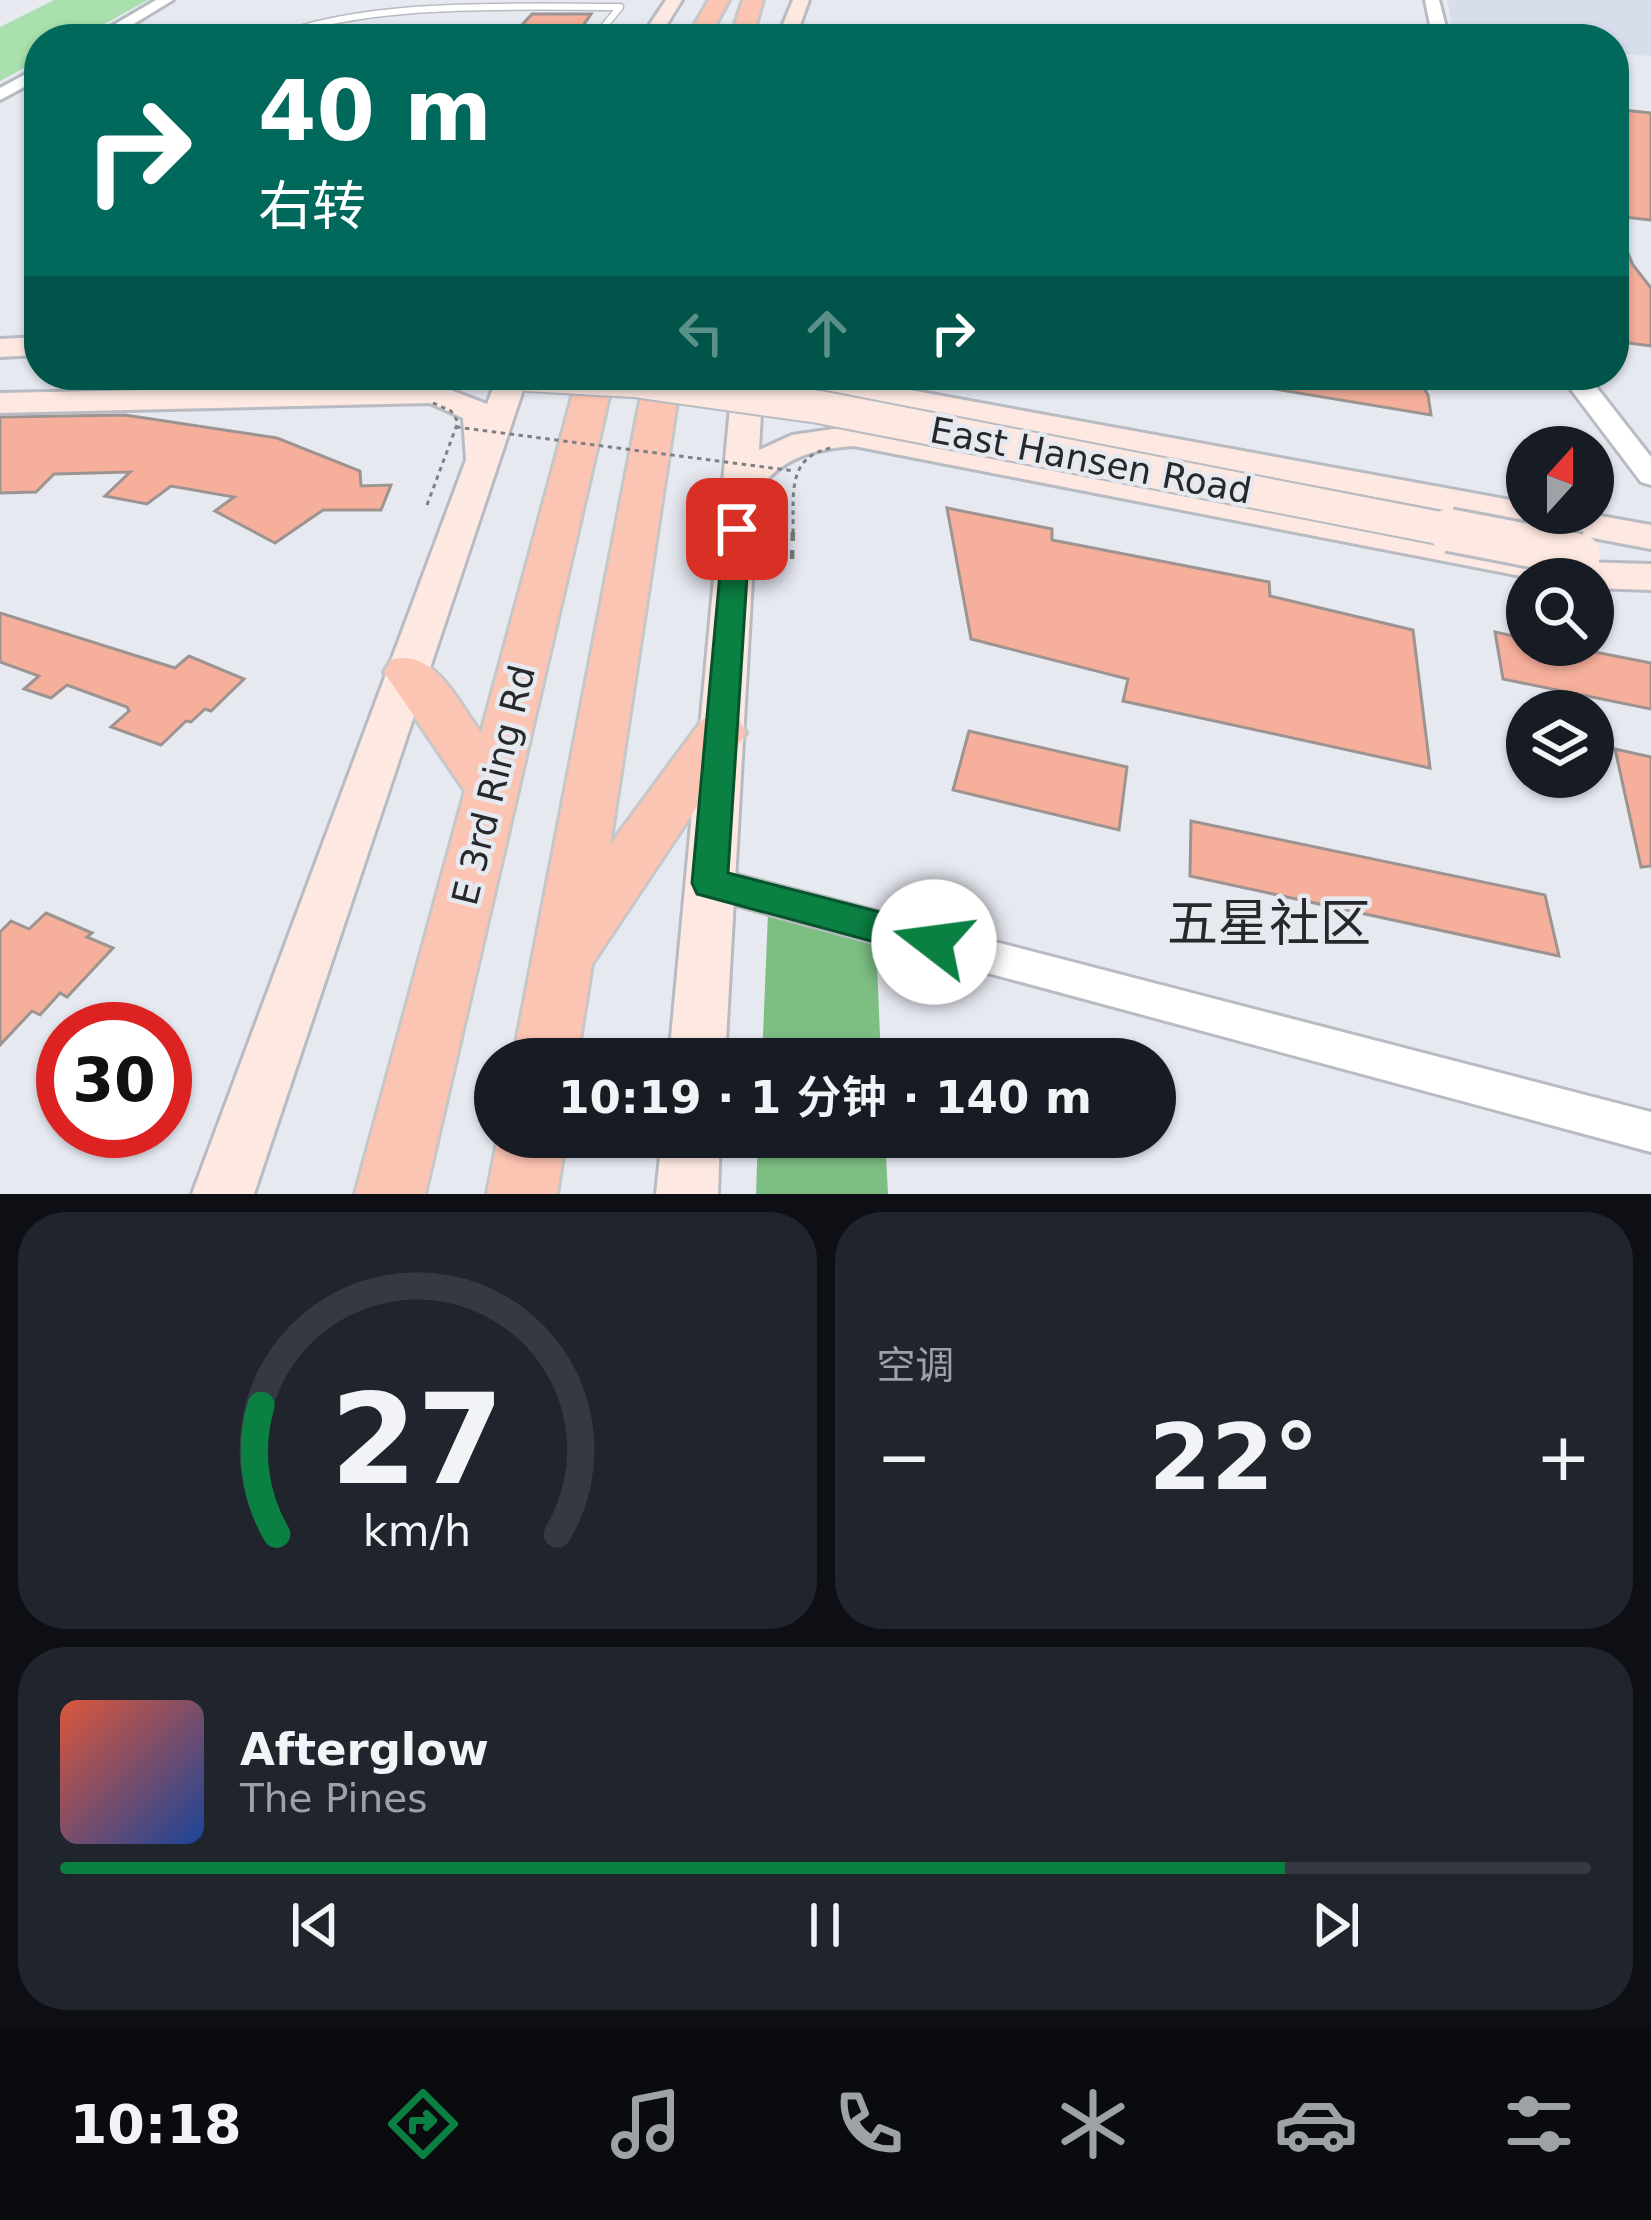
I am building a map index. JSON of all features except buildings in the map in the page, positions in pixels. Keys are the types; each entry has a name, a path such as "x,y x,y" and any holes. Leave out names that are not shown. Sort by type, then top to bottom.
{"highway":[{"name":"E 3rd Ring Rd","path":"390,1194 592,390"},
{"path":"549,1038 660,390"},
{"path":"408,672 492,788"},
{"path":"563,956 722,733"},
{"path":"522,1194 528,1158"}],"main road":[{"path":"468,447 504,390"},
{"name":"East Hansen Road","path":"702,390 1506,516"},
{"path":"699,1038 747,390"},
{"name":"East Hansen Road","path":"855,390 1506,514"},
{"path":"966,390 1506,489"},
{"path":"0,403 435,393 478,412 408,672 223,1194"},
{"path":"740,488 760,462 783,449 810,439 854,436 1581,575 1651,577"},
{"name":"East Hansen Road","path":"1614,530 1651,533"},
{"name":"East Hansen Road","path":"1592,534 1651,567"},
{"path":"687,1194 690,1158"}],"street":[{"path":"124,24 166,0"},
{"path":"1585,390 1651,476"},
{"path":"710,883 1651,1132"}],"lane":[{"path":"299,24 344,13 453,3 620,7 606,24"}],"path":[{"path":"431,402 457,417 468,447"},
{"path":"468,447 795,471"},
{"path":"427,505 468,447"},
{"path":"792,559 795,471 800,460 831,448"}],"shaded area":[{"path":"1447,0 1651,0 1651,56 1629,54 1629,24 1452,24"}],"green space":[{"path":"54,0 148,0 104,24 24,24 24,68 0,81 0,27"},
{"path":"768,913 876,943 880,1038 763,1038"},
{"path":"757,1158 886,1158 888,1194 756,1194"}],"district":[{"name":"五星社区","path":"1269,923"}],"route":[{"path":"737,529 710,883 934,942"}]}
